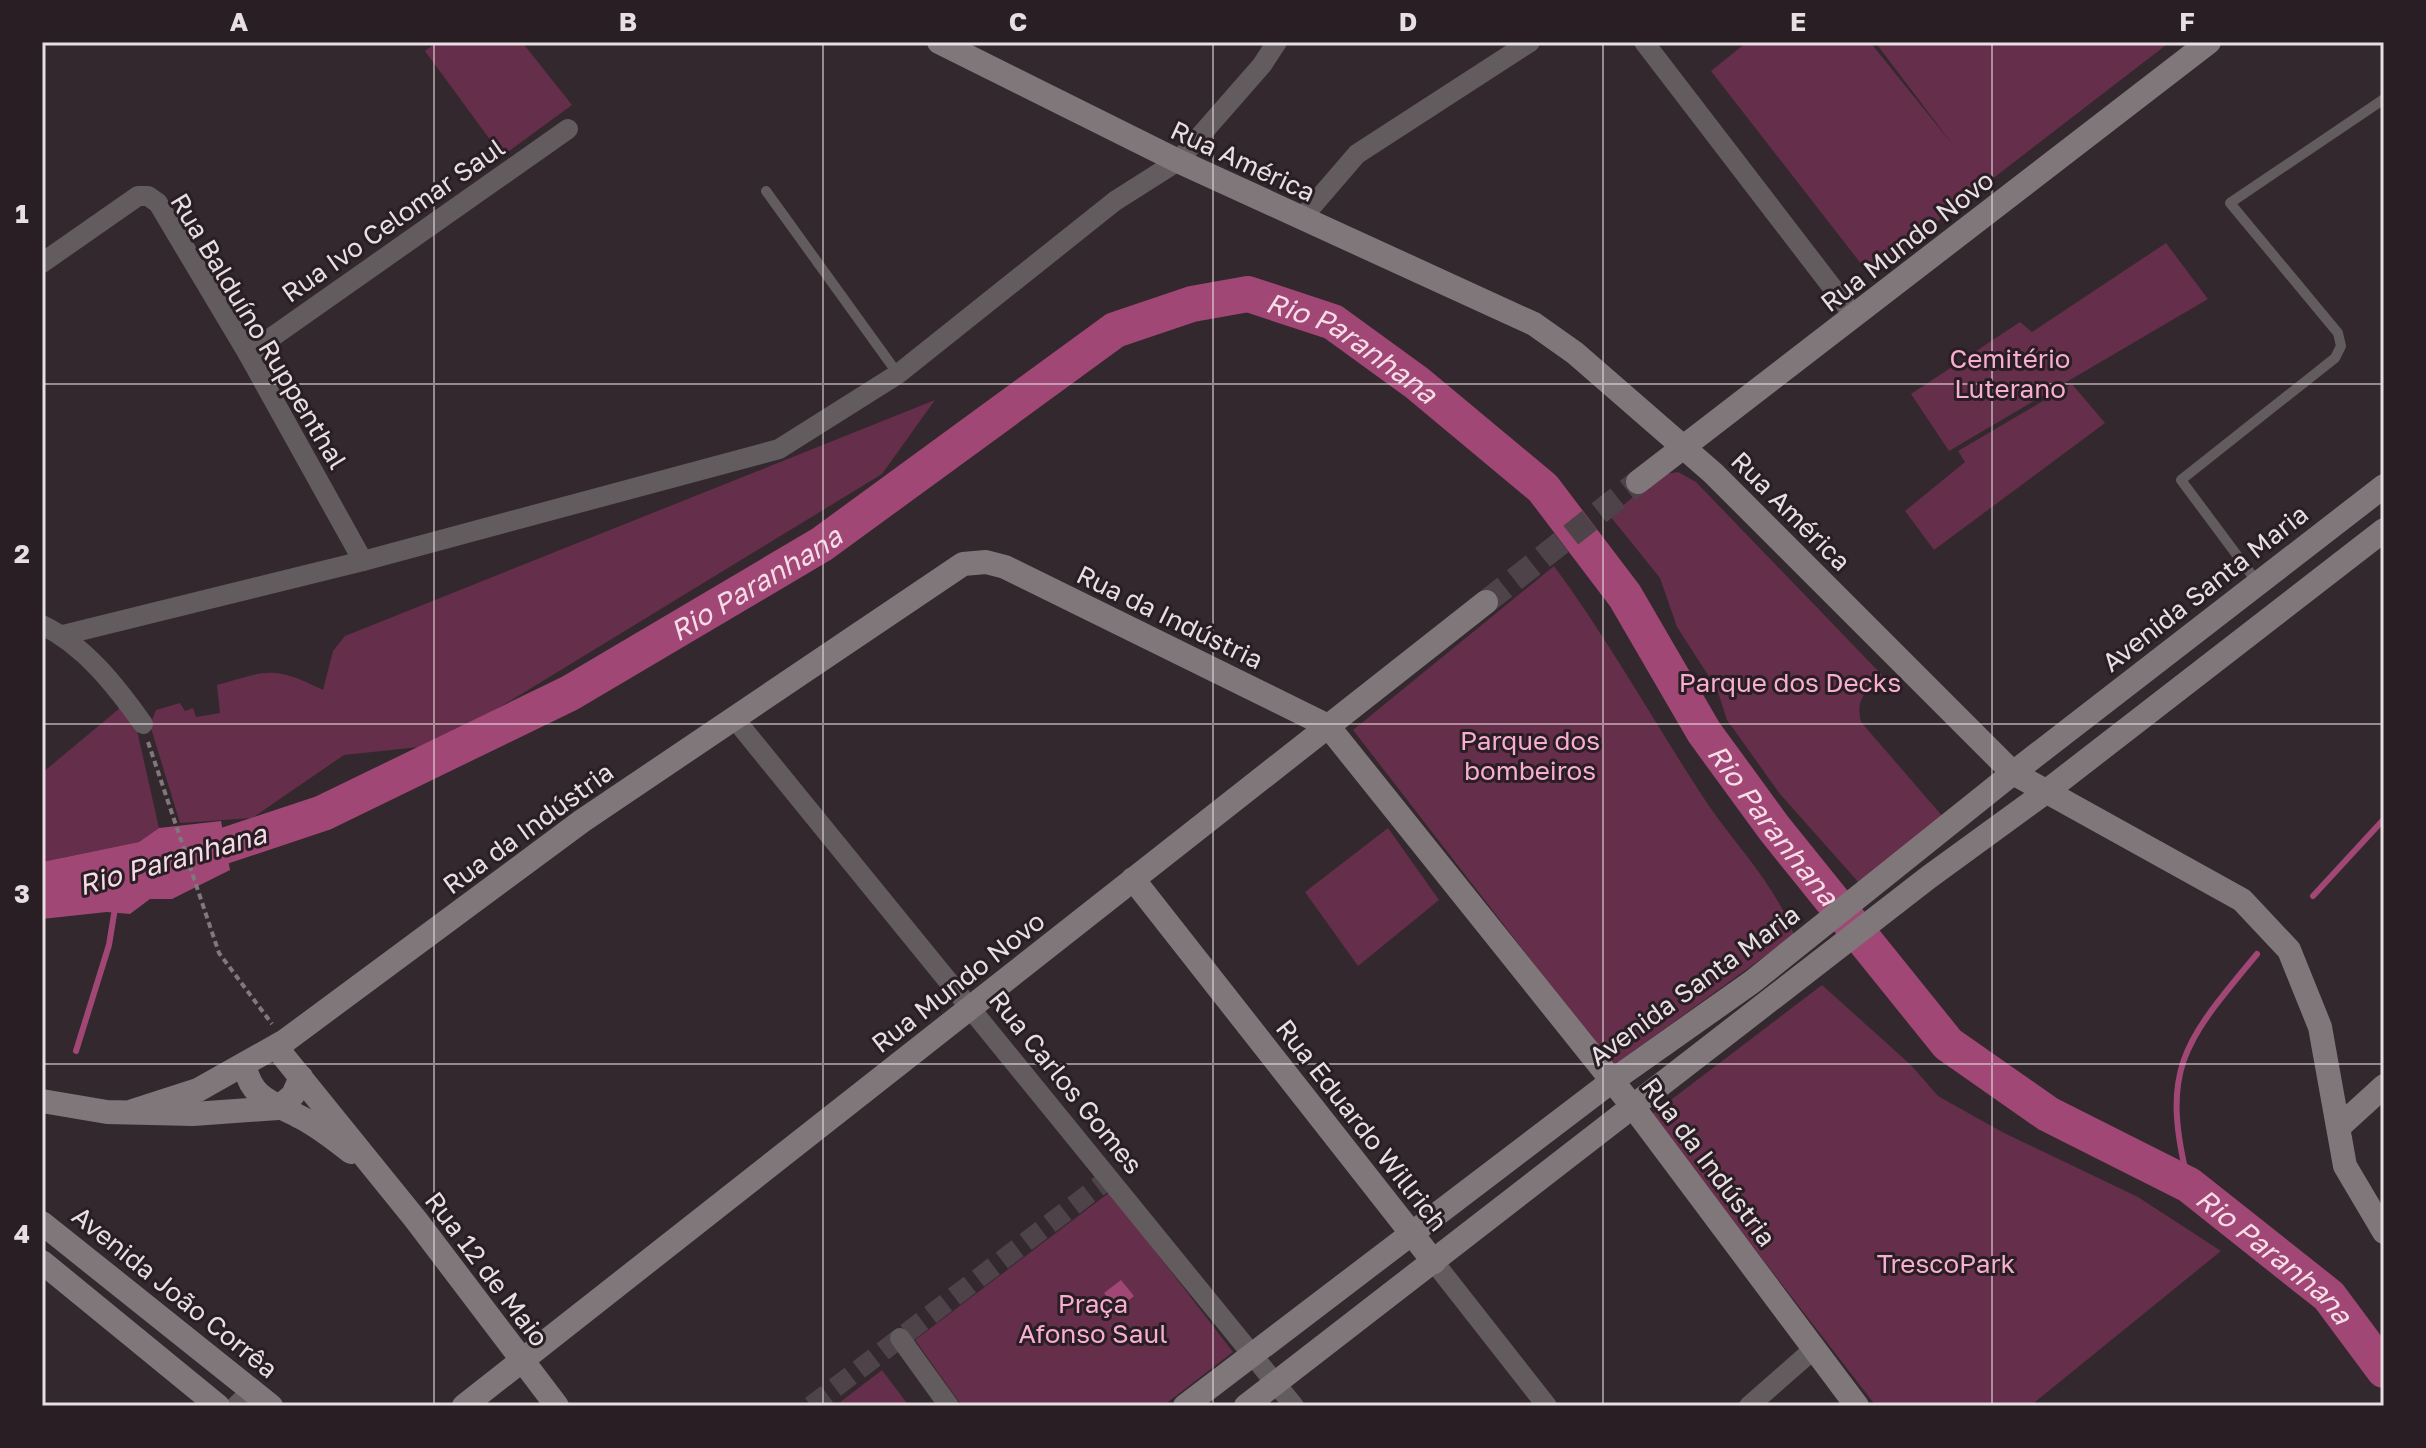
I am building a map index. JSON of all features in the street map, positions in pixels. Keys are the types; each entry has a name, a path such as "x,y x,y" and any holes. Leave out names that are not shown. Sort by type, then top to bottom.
{"main road":[{"name":"Rua América","path":"939,42 1178,161 1534,324 1575,353 1685,447 2013,773 2242,900 2289,950 2320,1027 2345,1166 2384,1232"},
{"name":"Rua Mundo Novo","path":"1638,482 2209,42"},
{"name":"Avenida Santa Maria","path":"1185,1406 1612,1081 1752,982 2013,773 2384,486"},
{"path":"2349,512 2378,535"},
{"name":"Avenida Santa Maria","path":"1246,1406 1929,877 2047,791 2378,535"},
{"name":"Rua da Indústria","path":"281,1044 582,821 963,564 986,562 1005,567 1328,726 1634,1108 1857,1406"},
{"name":"Rua Mundo Novo","path":"464,1406 1486,602"},
{"path":"2171,651 2192,676"},
{"name":"Rua Eduardo Willrich","path":"1133,879 1434,1262"},
{"path":"133,1111 198,1090 245,1067 281,1044"},
{"name":"Rua 12 de Maio","path":"281,1044 301,1077 557,1406"},
{"name":"Rua 12 de Maio","path":"245,1067 252,1089 262,1099 315,1126 373,1167"},
{"path":"42,1101 107,1112 193,1114 278,1108 293,1095 301,1077"},
{"path":"2339,1127 2384,1086"},
{"name":"Avenida João Corrêa","path":"42,1223 244,1398 271,1406"},
{"path":"42,1262 218,1406"}],"street":[{"path":"63,635 363,561 779,449 898,374 1115,201 1178,161 1262,65 1277,42"},
{"path":"1301,219 1357,154 1530,42"},
{"path":"1644,42 1855,317"},
{"name":"Rua Ivo Celomar Saul","path":"248,354 568,129"},
{"name":"Rua Balduíno Ruppenthal","path":"42,263 138,196 148,196 158,203 248,354 363,561"},
{"path":"42,625 63,635 119,689 143,724"},
{"name":"Rua Carlos Gomes","path":"734,718 1294,1406"},
{"name":"Rua Eduardo Willrich","path":"1434,1262 1547,1406"},
{"path":"900,1338 949,1406"},
{"path":"1749,1406 1815,1348"}],"lane":[{"path":"2259,583 2181,480 2335,358 2341,346 2338,333 2230,203 2384,99"},
{"path":"766,191 898,374"}],"path":[{"path":"143,724 219,953 281,1044"}],"green space":[{"path":"437,42 522,42 572,105 502,156 425,51"},
{"path":"1747,42 1870,42 1953,145 1875,42 2170,42 1869,274 1711,71"},
{"name":"Cemitério Luterano","path":"2166,243 2208,299 1949,451 1911,394 2020,322 2032,332"},
{"path":"2072,384 2105,423 1934,550 1905,511 1965,462 1958,451"},
{"path":"935,400 882,474 438,745 344,755 252,818 180,823 150,725 156,710 180,703 185,711 193,708 196,717 220,713 217,685 260,674 293,677 323,690 333,651 345,636"},
{"name":"Parque dos Decks","path":"1678,472 1696,482 1882,675 1861,701 1861,722 1944,818 1860,884 1780,794 1727,720 1717,689 1677,627 1660,578 1610,516 1660,475"},
{"name":"Parque dos bombeiros","path":"1554,566 1707,803 1766,882 1794,935 1613,1066 1353,730"},
{"path":"120,708 136,726 159,828 139,842 42,862 42,773"},
{"path":"1388,828 1439,900 1358,966 1305,892"},
{"name":"TrescoPark","path":"1822,985 1911,1065 1938,1096 2004,1133 2138,1197 2221,1251 2030,1406 1876,1406 1651,1115"},
{"name":"Praça Afonso Saul","path":"1110,1192 1233,1352 1163,1406 962,1406 915,1340"},
{"path":"882,1370 909,1406 835,1406"}],"water":[{"path":"221,821 230,870 172,899 150,899 130,914 107,912 42,919 42,862 139,842 159,828"},
{"path":"1121,1280 1134,1296 1118,1309 1104,1293"}],"waterway":[{"name":"Rio Paranhana","path":"179,861 323,813 570,693 822,544 1115,330 1192,304 1248,294 1333,322 1417,383 1543,488 1625,596 1704,732 1774,828 1948,1044 2048,1114 2189,1185 2329,1296 2384,1370"},
{"path":"2313,896 2384,819"},
{"path":"76,1051 109,945 115,908"},
{"path":"2189,1185 2177,1112 2178,1084 2184,1059 2211,1011 2257,954"}],"tunnel":[{"path":"1486,602 1638,482"},
{"path":"811,1406 1111,1177"}]}
